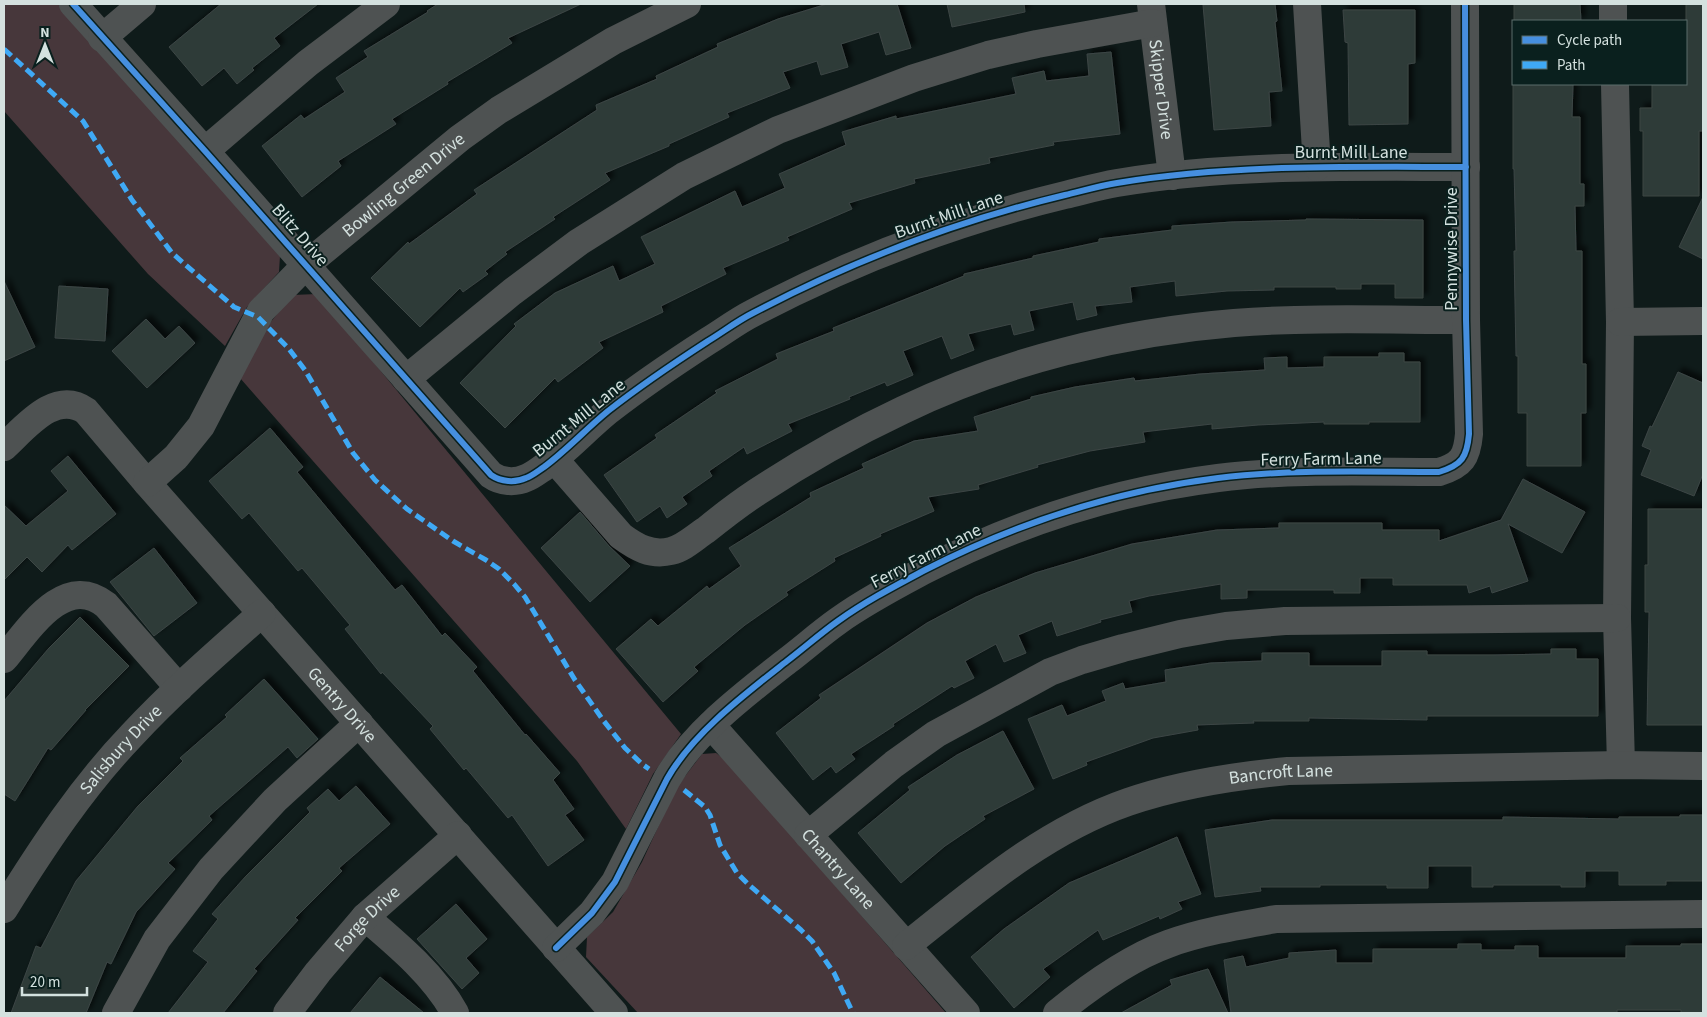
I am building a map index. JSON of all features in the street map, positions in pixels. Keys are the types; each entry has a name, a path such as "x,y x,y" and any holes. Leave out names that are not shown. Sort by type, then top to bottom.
{"street":[{"name":"Blitz Drive","path":"73,4 491,475 496,479 506,481"},
{"path":"102,38 142,4"},
{"path":"205,151 308,63 386,4"},
{"name":"Bowling Green Drive","path":"147,483 176,457 201,426 261,311 306,265 460,138 492,116 613,41 687,4"},
{"path":"1307,4 1318,167"},
{"name":"Pennywise Drive","path":"1460,462 1465,456 1469,434 1466,320 1465,4"},
{"path":"1613,4 1613,20"},
{"path":"406,379 512,292 580,242 684,176 778,130 914,78 988,56 1152,14"},
{"name":"Skipper Drive","path":"1152,14 1172,176"},
{"path":"1615,85 1620,322 1617,618 1620,766"},
{"name":"Burnt Mill Lane","path":"506,481 517,481 529,477 554,459 609,411 668,367 751,314 843,269 966,222 1044,200 1106,186 1172,176 1234,170 1318,167 1466,167"},
{"path":"554,459 628,541 641,549 660,552 671,551 690,541 774,480 837,442 933,395 1037,360 1139,336 1172,330 1235,323 1466,320"},
{"path":"1620,322 1703,320"},
{"name":"Gentry Drive","path":"4,448 43,413 58,405 79,406 86,411 147,483 614,1013"},
{"name":"Ferry Farm Lane","path":"556,948 592,913 615,882 672,769 711,725 754,687 838,621 885,591 964,550 1053,515 1146,490 1219,478 1276,474 1440,472 1460,462"},
{"path":"4,659 53,604 73,596 84,595 93,597 106,605 179,688"},
{"name":"Salisbury Drive","path":"4,909 41,849 94,778 131,735 179,688 262,613"},
{"path":"808,835 894,764 936,734 1050,672 1123,648 1180,634 1226,626 1285,621 1617,618"},
{"path":"116,1013 157,939 211,869 275,800 360,723"},
{"name":"Chantry Lane","path":"711,725 966,1013"},
{"name":"Bancroft Lane","path":"906,946 988,881 1031,850 1075,825 1128,802 1184,786 1239,776 1288,771 1703,766"},
{"name":"Forge Drive","path":"287,1013 318,972 365,917 458,835"},
{"path":"1058,1013 1078,996 1132,961 1168,944 1276,919 1703,914"},
{"path":"365,917 399,947 442,991 455,1013"}],"shaded area":[{"path":"4,4 58,4 280,256 279,272 247,307 225,346 148,274 4,111"},
{"path":"317,294 681,734 653,774 626,829 577,761 240,378 259,337 292,295"},
{"path":"716,753 727,761 946,1013 638,1013 586,957 587,937 613,912 642,862 676,788 702,754"}],"building":[{"path":"221,4 318,4 274,38 280,46 252,68 254,70 237,84 224,68 202,86 169,47"},
{"path":"438,4 581,4 508,38 512,43 447,82 448,84 392,119 396,124 338,161 341,166 302,197 262,146 301,115 304,119 345,92 336,78 368,57 364,51"},
{"path":"827,4 897,4 911,48 886,55 879,32 841,44 848,67 821,75 817,61 783,72 790,88 727,113 729,117 669,144 669,146 605,173 610,180 553,217 555,219 505,252 507,254 485,271 488,274 463,292 460,288 420,327 371,278 408,242 409,244 477,194 474,190 597,110 596,105 657,79 656,76 718,47 717,44 778,19"},
{"path":"947,4 1024,4 1025,12 952,27"},
{"path":"1275,4 1282,91 1269,92 1271,126 1214,130 1203,5"},
{"path":"1514,4 1580,4 1581,20 1514,20"},
{"path":"1686,4 1703,4 1703,131 1699,131 1699,196 1643,196 1643,131 1640,131 1640,108 1652,108 1652,85 1687,85"},
{"path":"1343,10 1415,10 1415,63 1408,64 1408,124 1349,125 1348,43 1345,42"},
{"path":"1111,52 1120,134 1053,142 1054,145 989,158 990,163 914,179 915,183 849,203 852,209 787,237 789,240 723,268 726,274 661,306 663,312 599,342 603,348 558,382 555,378 505,428 460,383 516,326 514,324 555,293 613,266 619,281 655,264 641,237 735,191 742,207 785,188 779,174 846,145 842,132 896,116 896,119 1016,94 1012,78 1044,71 1046,81 1089,76 1087,54"},
{"path":"1513,85 1573,85 1572,117 1580,117 1580,184 1584,184 1584,206 1575,206 1576,251 1582,251 1582,364 1586,364 1586,413 1581,413 1581,466 1527,466 1527,413 1518,413"},
{"path":"1703,197 1703,259 1679,247"},
{"path":"1306,219 1423,220 1423,298 1395,298 1395,284 1361,284 1361,289 1274,287 1274,290 1227,291 1176,296 1175,281 1130,287 1132,302 1095,306 1097,315 1077,320 1073,302 1029,311 1034,330 1014,335 1011,324 968,334 974,350 951,359 942,336 903,351 913,375 887,386 885,382 849,397 850,399 788,424 792,431 747,454 744,447 709,471 712,476 682,497 687,504 667,518 660,506 637,522 604,475 657,438 655,435 717,393 715,391 778,359 776,354 834,331 833,328 964,276 964,274 1033,258 1033,256 1099,242 1099,239 1172,230 1172,226"},
{"path":"4,281 35,347 4,361"},
{"path":"59,286 108,289 105,341 55,338"},
{"path":"146,319 165,339 179,326 195,343 147,388 112,351"},
{"path":"1379,353 1404,353 1404,362 1420,362 1420,422 1324,424 1324,422 1212,429 1212,424 1143,432 1145,442 1090,451 1037,465 1038,467 978,485 979,489 928,497 934,511 880,534 881,536 834,558 835,561 786,592 788,595 745,625 694,667 698,671 663,702 616,649 651,619 658,626 707,586 709,589 741,566 729,548 811,497 810,493 864,468 862,464 914,441 978,431 974,417 1031,399 1031,397 1075,387 1134,378 1135,381 1265,370 1264,358 1287,357 1287,368 1324,367 1324,357 1379,357"},
{"path":"1678,372 1703,383 1703,474 1694,496 1641,475 1651,450 1642,446 1650,426 1652,427"},
{"path":"270,428 303,467 297,472 395,590 402,585 442,636 445,633 477,667 473,671 525,735 560,773 553,780 574,809 565,815 584,840 548,866 512,815 508,818 430,729 433,726 382,672 381,674 345,629 350,625 302,568 298,571 249,513 242,519 209,481"},
{"path":"68,456 116,514 72,550 68,545 42,572 27,557 4,580 4,505 26,526 68,491 51,471"},
{"path":"1523,479 1585,512 1562,553 1508,524 1528,581 1492,593 1490,586 1469,593 1467,585 1393,585 1393,578 1360,578 1360,593 1334,593 1334,590 1247,590 1247,598 1221,599 1221,584 1149,596 1129,601 1132,612 1100,620 1101,622 1057,636 1052,621 1018,635 1026,653 1004,662 996,644 965,661 974,678 954,688 952,686 893,724 894,726 851,754 855,759 836,773 831,766 813,780 776,733 821,698 819,695 927,623 976,597 1035,573 1132,544 1217,530 1279,528 1279,523 1382,523 1382,530 1439,530 1439,541 1501,520"},
{"path":"1648,509 1703,509 1703,725 1647,725 1649,612 1645,612 1645,565 1648,565"},
{"path":"580,512 609,546 630,566 590,602 541,548"},
{"path":"154,548 197,603 154,636 110,582"},
{"path":"80,617 129,666 85,710 51,750 48,748 15,801 4,794 4,701 49,648"},
{"path":"1551,649 1576,649 1576,659 1598,659 1598,716 1427,716 1427,720 1309,718 1309,721 1253,721 1254,723 1197,725 1198,730 1153,738 1086,762 1087,765 1053,779 1028,719 1062,705 1067,716 1106,701 1102,691 1123,683 1125,689 1166,682 1165,670 1211,663 1262,661 1262,653 1309,653 1309,666 1382,666 1382,651 1427,651 1427,655 1494,655 1551,654"},
{"path":"264,679 318,739 297,758 288,747 209,816 212,820 168,863 175,869 136,912 111,964 107,962 86,1013 11,1013 36,946 41,948 76,881 138,806 183,761 180,758 227,717 225,715"},
{"path":"1003,731 1034,789 983,816 985,819 945,846 901,883 858,833 910,790 908,787 957,755"},
{"path":"356,786 390,824 339,868 342,871 295,918 298,920 254,969 257,971 223,1013 168,1013 208,962 193,951 218,919 212,914 246,876 310,812 307,808 328,789 339,801"},
{"path":"1680,815 1703,815 1703,881 1666,881 1666,885 1619,885 1619,871 1585,871 1585,887 1493,885 1493,887 1472,887 1472,866 1428,866 1428,888 1387,888 1387,885 1260,887 1261,891 1215,897 1205,830 1272,820 1503,820 1503,817 1619,819 1619,817 1680,817"},
{"path":"1177,837 1201,894 1178,902 1182,909 1160,919 1159,916 1103,940 1098,930 1043,969 1050,977 1014,1008 971,957 1004,929 1069,883"},
{"path":"456,904 487,939 466,958 479,973 462,989 417,939"},
{"path":"1458,944 1481,944 1481,950 1515,950 1515,946 1538,946 1538,958 1626,958 1626,946 1703,944 1703,1013 1681,1013 1681,1010 1617,1010 1617,1013 1231,1013 1224,960 1243,956 1246,967 1289,958 1289,953 1336,950 1336,963 1373,963 1373,949 1458,949"},
{"path":"1208,969 1228,1013 1121,1013 1172,985 1170,980"},
{"path":"380,977 424,1013 350,1013"}],"marked path":[{"path":"4,49 83,121 132,200 172,253 234,307 258,317 289,349 305,370 353,453 375,480 407,509 453,541 499,569 514,584 525,597 575,680 603,720 625,748 649,769"},
{"path":"684,790 705,807 710,815 720,845 737,873 812,941 834,973 853,1013"}],"cycle path":[{"path":"73,4 491,475 508,481 522,480 537,472 561,454 608,411 632,393 747,316 828,276 945,230 1025,205 1117,183 1160,177 1204,172 1291,168 1466,167"},
{"path":"556,948 592,913 615,882 667,779 678,762 705,730 737,701 832,626 859,607 925,570 960,553 1031,524 1067,511 1142,491 1218,478 1273,473 1439,472 1453,466 1462,459 1467,449 1469,434 1466,320 1465,4"}]}
